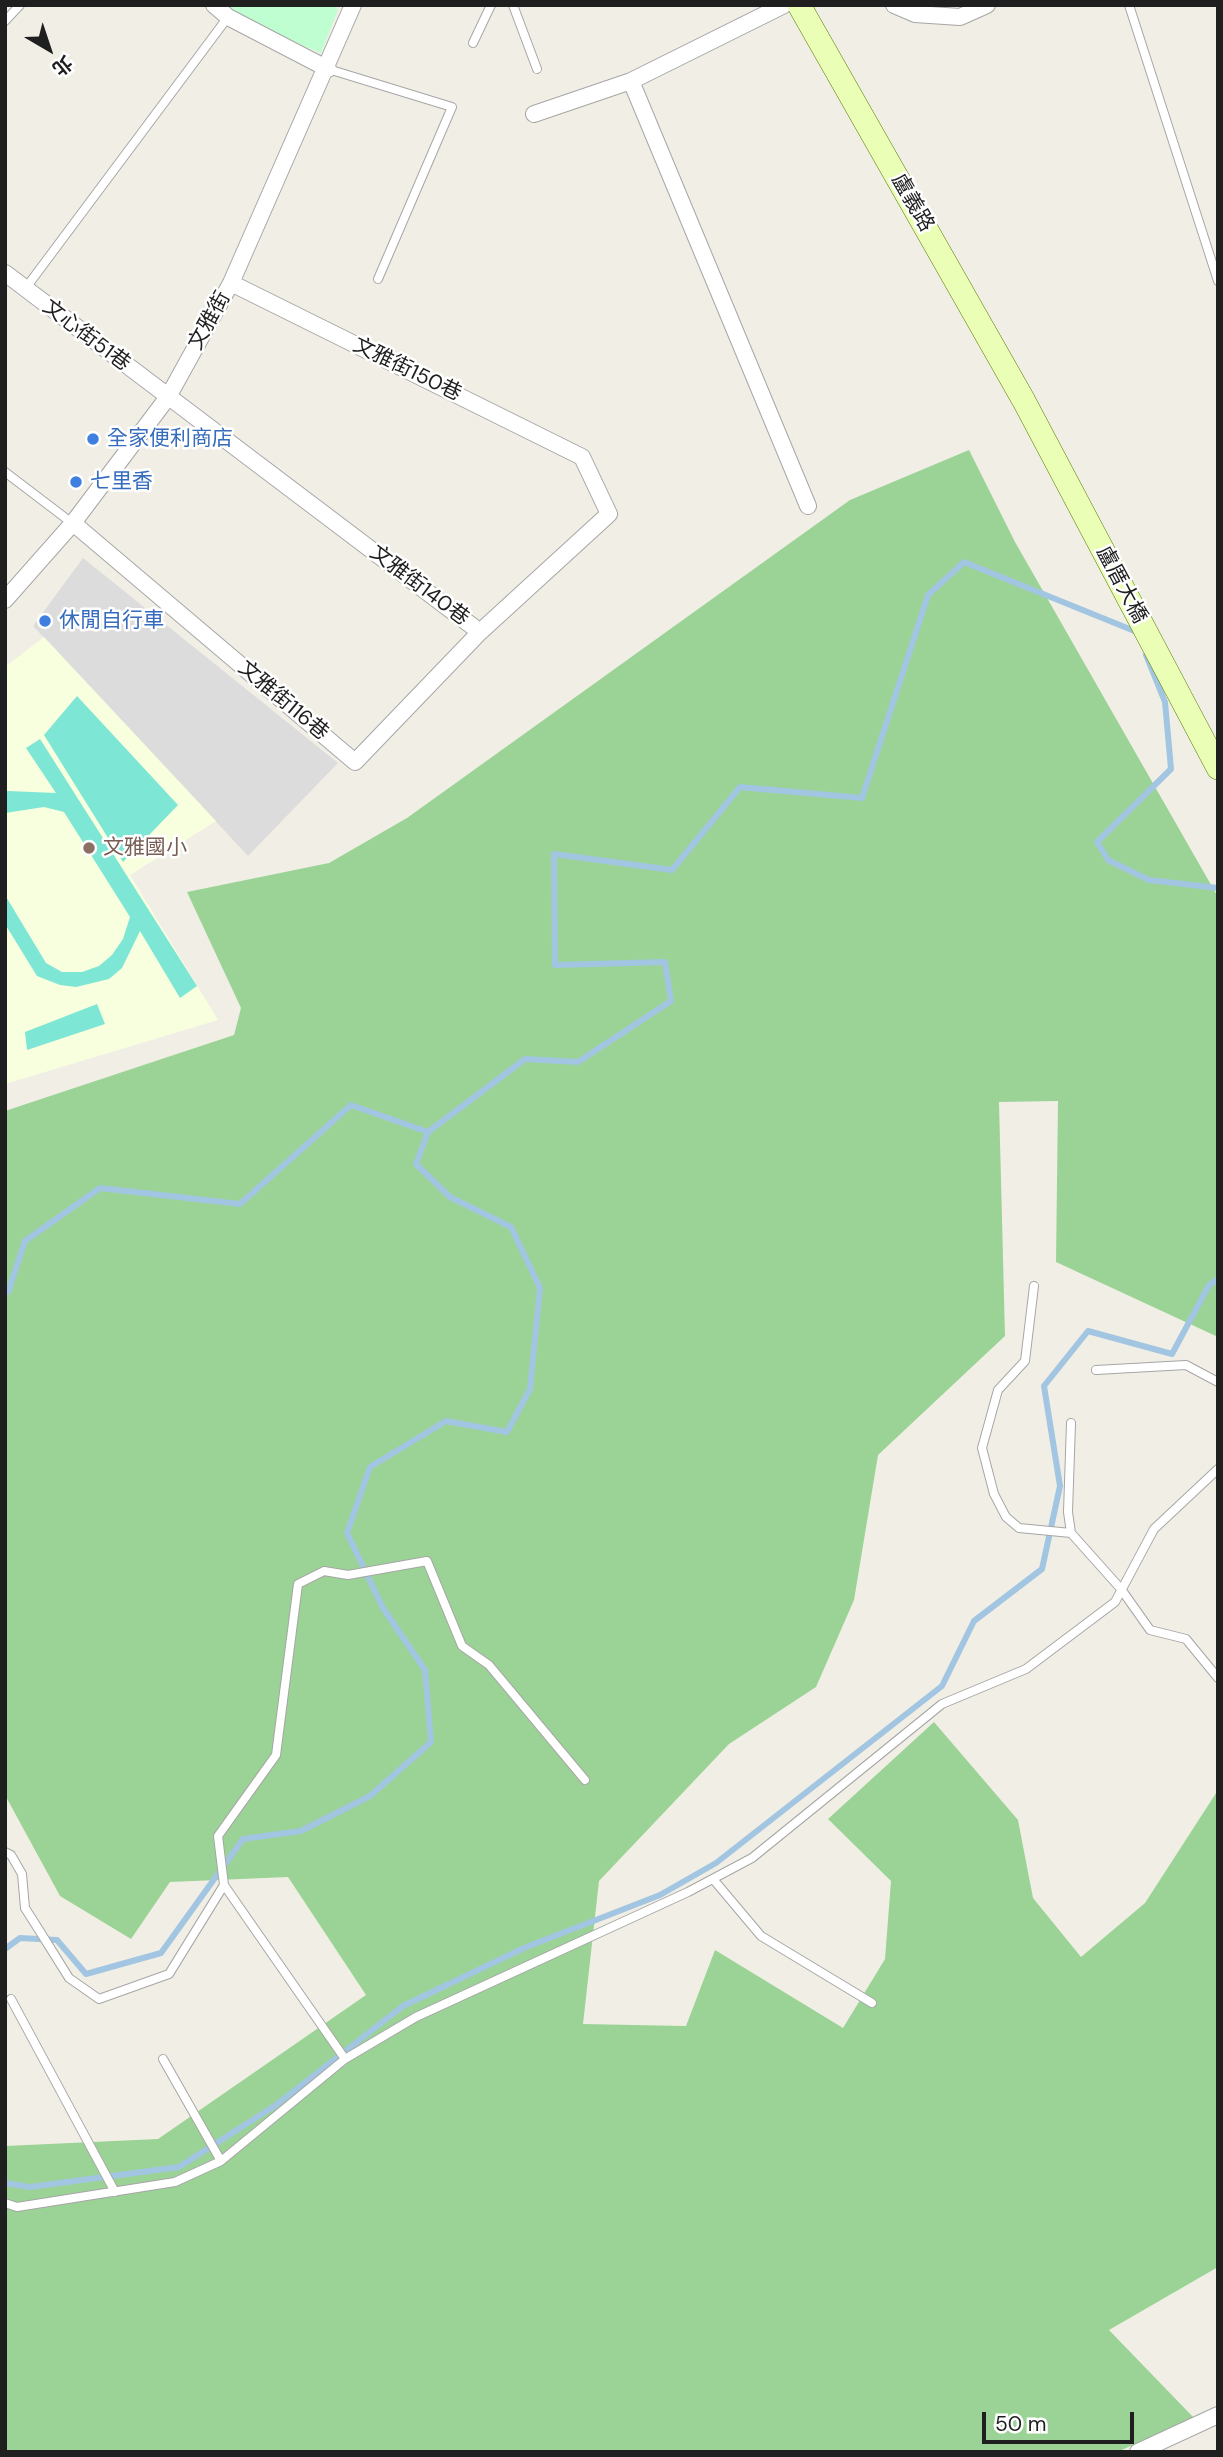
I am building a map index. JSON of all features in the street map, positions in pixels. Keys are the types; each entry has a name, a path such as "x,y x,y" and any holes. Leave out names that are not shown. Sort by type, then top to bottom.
{"street":[{"path":"214,5 228,17 328,69"},
{"name":"文雅街","path":"5,600 73,523 168,397 231,283 328,69 353,5"},
{"path":"534,114 631,81 783,5"},
{"name":"盧義路","path":"799,5 1024,401"},
{"path":"894,5 915,14 960,17 986,5"},
{"path":"631,81 808,506"},
{"name":"文心街51巷","path":"5,273 168,397"},
{"name":"文雅街150巷","path":"231,283 582,457"},
{"name":"文雅街140巷","path":"168,397 480,632 608,514 582,457"},
{"name":"盧厝大橋","path":"1024,401 1218,768"},
{"name":"文雅街116巷","path":"73,523 355,762 480,632"},
{"path":"1138,2452 1218,2415"}],"lane":[{"path":"5,21 20,5"},
{"path":"473,43 491,5"},
{"path":"513,5 537,69"},
{"path":"1129,5 1218,282"},
{"path":"25,289 228,17"},
{"path":"328,69 452,107 378,279"},
{"path":"5,472 73,523"},
{"path":"1034,1286 1025,1361 998,1390 982,1448 994,1493 1006,1517 1019,1528 1071,1533"},
{"path":"1096,1370 1186,1365 1218,1382"},
{"path":"1071,1423 1068,1512 1071,1533 1122,1589 1150,1630 1186,1639 1218,1678"},
{"path":"5,2203 17,2207 114,2189 175,2182 219,2158 345,2059 416,2017 713,1879 752,1858 942,1704 1026,1669 1115,1602 1154,1529 1218,1469"},
{"path":"345,2059 223,1881 218,1836 276,1755 298,1584 324,1571 356,1574 427,1562 462,1646 489,1665 585,1780"},
{"path":"5,1852 11,1855 22,1874 25,1908 69,1978 99,1999 169,1974 223,1881"},
{"path":"713,1879 761,1936 872,2003"},
{"path":"11,1999 114,2189"},
{"path":"163,2059 219,2158"}],"shaded area":[{"path":"83,558 338,763 248,856 33,626"},
{"name":"文雅國小","path":"44,637 216,821 130,875 218,1020 5,1084 5,667"},
{"path":"77,696 178,805 123,862 44,735"},
{"path":"40,739 197,986 180,998 140,931 122,968 109,979 76,987 60,985 37,976 5,924 5,895 46,963 62,972 82,972 99,966 112,955 123,939 130,917 64,812 44,807 5,813 5,792 56,793 26,748"},
{"path":"97,1004 105,1024 27,1050 25,1032"}],"green space":[{"path":"216,5 335,5 338,10 321,53 251,25"},
{"path":"969,450 1015,542 1218,897 1218,1337 1056,1262 1058,1101 999,1102 1005,1336 878,1455 854,1600 816,1687 729,1744 599,1881 583,2024 686,2026 715,1950 843,2028 885,1959 891,1881 828,1819 934,1722 1018,1820 1033,1898 1081,1957 1145,1903 1218,1790 1218,2267 1109,2330 1194,2418 1117,2452 5,2452 5,2146 158,2139 366,1995 288,1877 170,1882 131,1939 60,1896 5,1795 5,1111 234,1035 241,1008 187,892 329,863 407,818 850,500"}],"waterway":[{"path":"5,1292 8,1292 25,1241 100,1188 240,1204 351,1105 428,1132 525,1059 578,1062 671,1001 665,962 555,965 554,854 672,870 740,787 862,798 928,595 964,562 1137,632"},
{"path":"1146,655 1165,702 1171,769 1097,842 1108,860 1149,880 1218,888"},
{"path":"5,1949 20,1938 57,1940 86,1974 161,1953 243,1839 301,1831 370,1796 431,1742 425,1670 383,1608 347,1533 370,1467 446,1421 507,1432 530,1389 540,1288 511,1227 450,1197 416,1164 428,1132"},
{"path":"5,2183 30,2187 179,2167 276,2105 403,2006 524,1948 660,1895 716,1863 942,1686 974,1621 1042,1569 1060,1486 1044,1386 1088,1331 1172,1354 1209,1285 1218,1279"}],"place":[{"name":"全家便利商店","path":"93,439"},
{"name":"七里香","path":"76,482"},
{"name":"休閒自行車","path":"45,621"},
{"name":"文雅國小","path":"89,848"}]}
